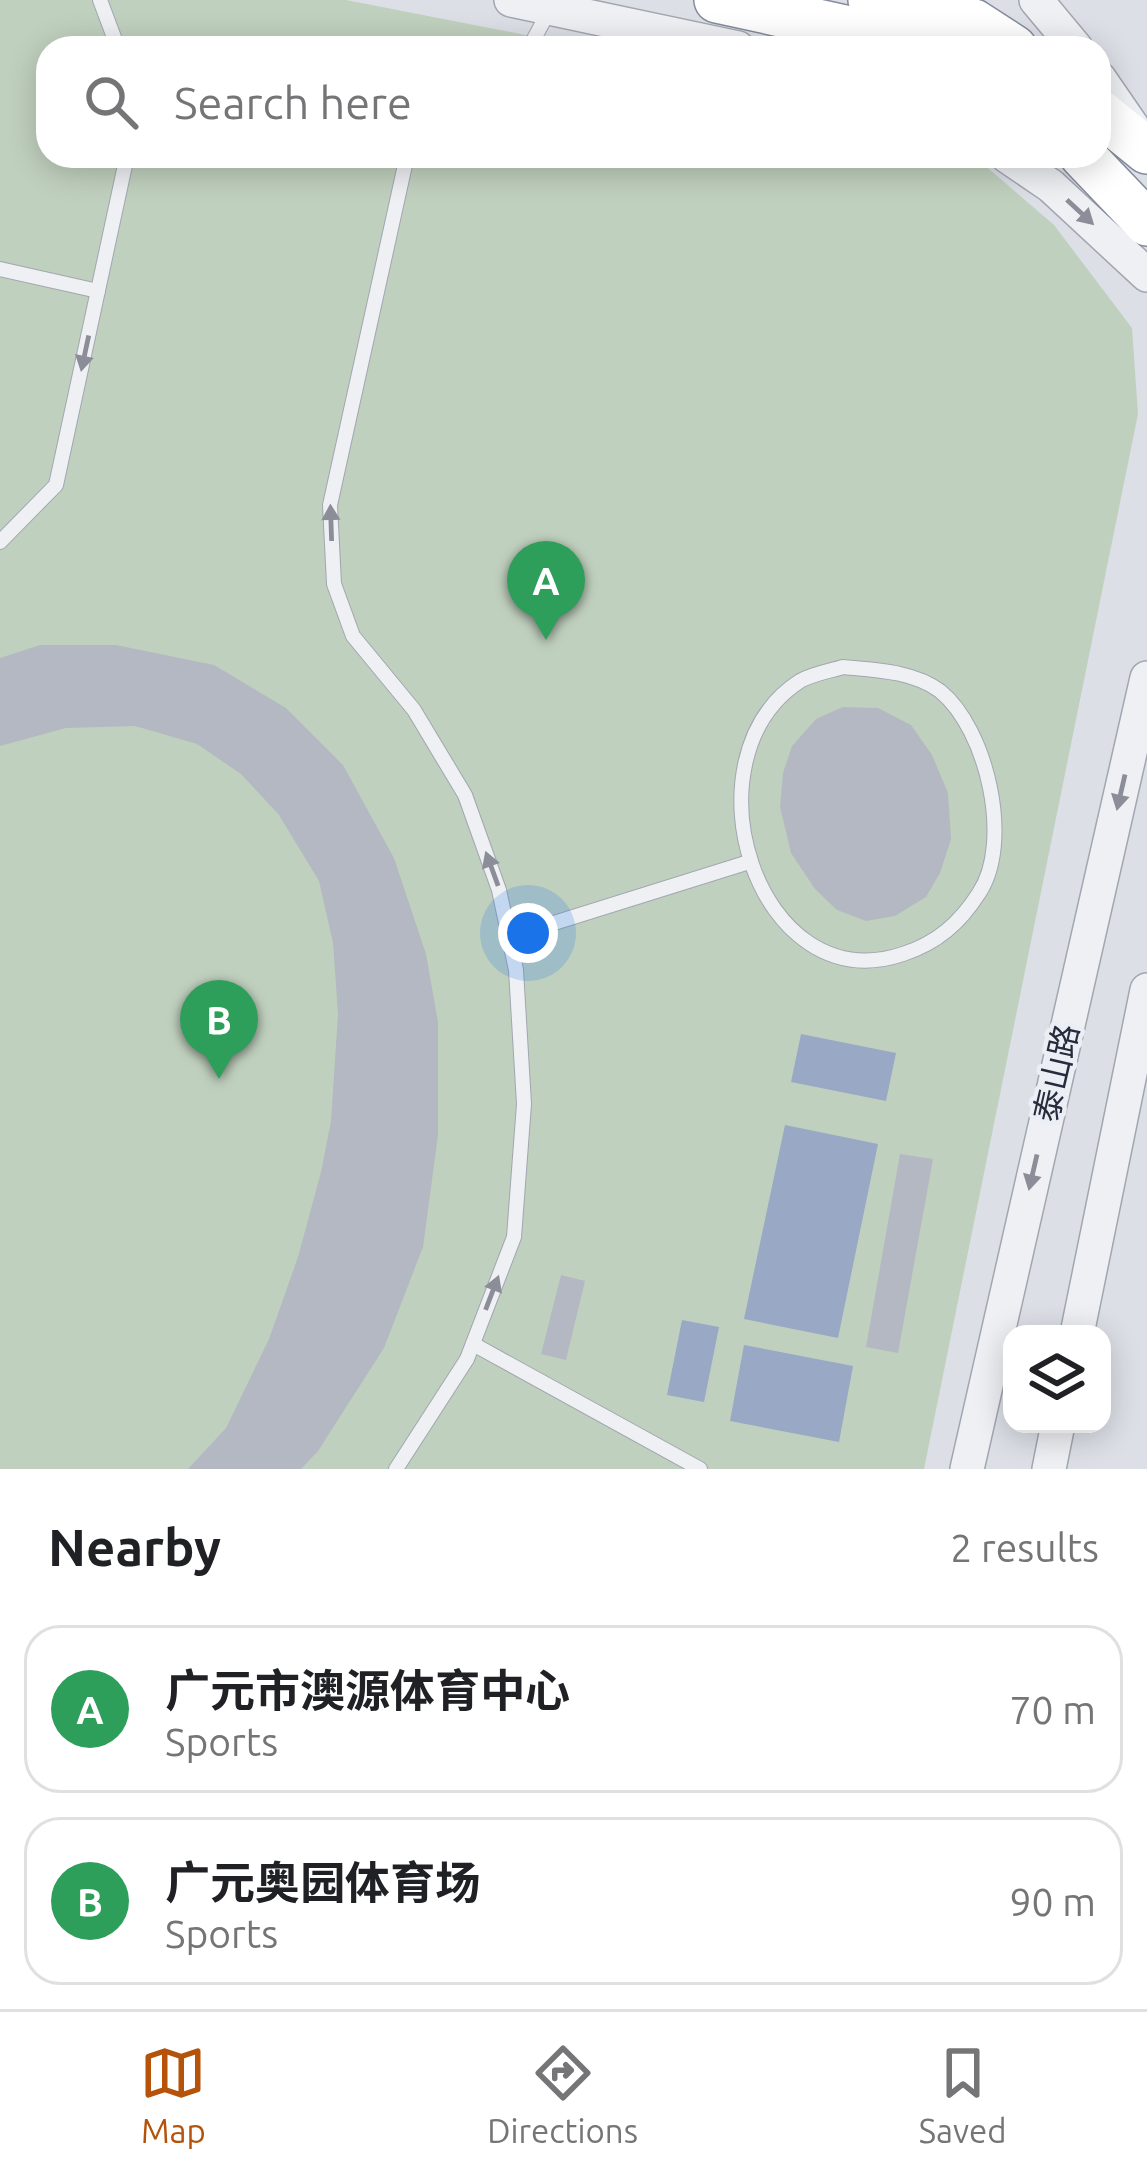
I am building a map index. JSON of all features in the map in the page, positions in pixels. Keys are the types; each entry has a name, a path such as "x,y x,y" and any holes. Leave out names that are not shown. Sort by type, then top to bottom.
{"highway":[{"path":"716,0 881,36"},
{"path":"871,0 968,23"},
{"path":"1111,121 1147,149"},
{"path":"1095,168 1147,223"}],"street":[{"path":"511,0 552,4 687,36"},
{"path":"1036,0 1066,36"},
{"path":"1111,96 1147,149"},
{"path":"1025,168 1147,273"},
{"path":"1092,168 1147,273"},
{"name":"泰山路","path":"967,1469 1147,678"},
{"path":"1079,1325 1147,990"},
{"path":"1049,1469 1056,1433"}],"lane":[{"path":"100,0 114,36"},
{"path":"535,36 552,4"},
{"path":"0,542 56,485 124,168"},
{"path":"396,1469 473,1344 514,1238 524,1104 516,970 499,890 465,795 414,710 353,636 334,584 330,505 404,168"},
{"path":"0,269 98,291"},
{"path":"0,518 14,528"},
{"path":"843,667 899,673 939,691 968,728 987,768 995,819 985,884 962,919 926,946 884,961 840,959 809,946 774,906 749,862 741,827 741,781 749,749 772,708 802,680 843,667"},
{"path":"509,938 749,862"},
{"path":"473,1344 700,1469"}],"green space":[{"path":"0,0 346,0 530,36 36,36 36,168 988,168 1054,225 1132,328 1138,414 924,1469 0,1469"}],"water":[{"path":"801,1034 896,1053 886,1101 791,1082"},
{"path":"785,1125 878,1144 838,1338 744,1319"},
{"path":"682,1320 719,1327 704,1402 667,1395"},
{"path":"744,1345 853,1366 839,1442 730,1421"}],"building":[{"path":"40,645 116,645 214,665 286,708 343,765 394,858 426,954 438,1022 438,1135 423,1247 384,1348 318,1451 301,1469 188,1469 226,1428 269,1339 321,1172 331,1121 338,1014 333,943 319,881 279,815 241,774 197,744 135,726 66,728 0,746 0,658"},
{"path":"843,707 878,708 911,725 932,755 948,793 951,839 940,873 926,897 895,916 866,921 837,910 815,889 791,853 780,807 783,773 792,746 816,719"},
{"path":"900,1154 933,1159 898,1353 866,1347"},
{"path":"561,1275 585,1281 566,1360 541,1354"}],"place":[{"name":"广元市澳源体育中心","path":"546,640"},
{"name":"广元奥园体育场","path":"219,1079"}]}
